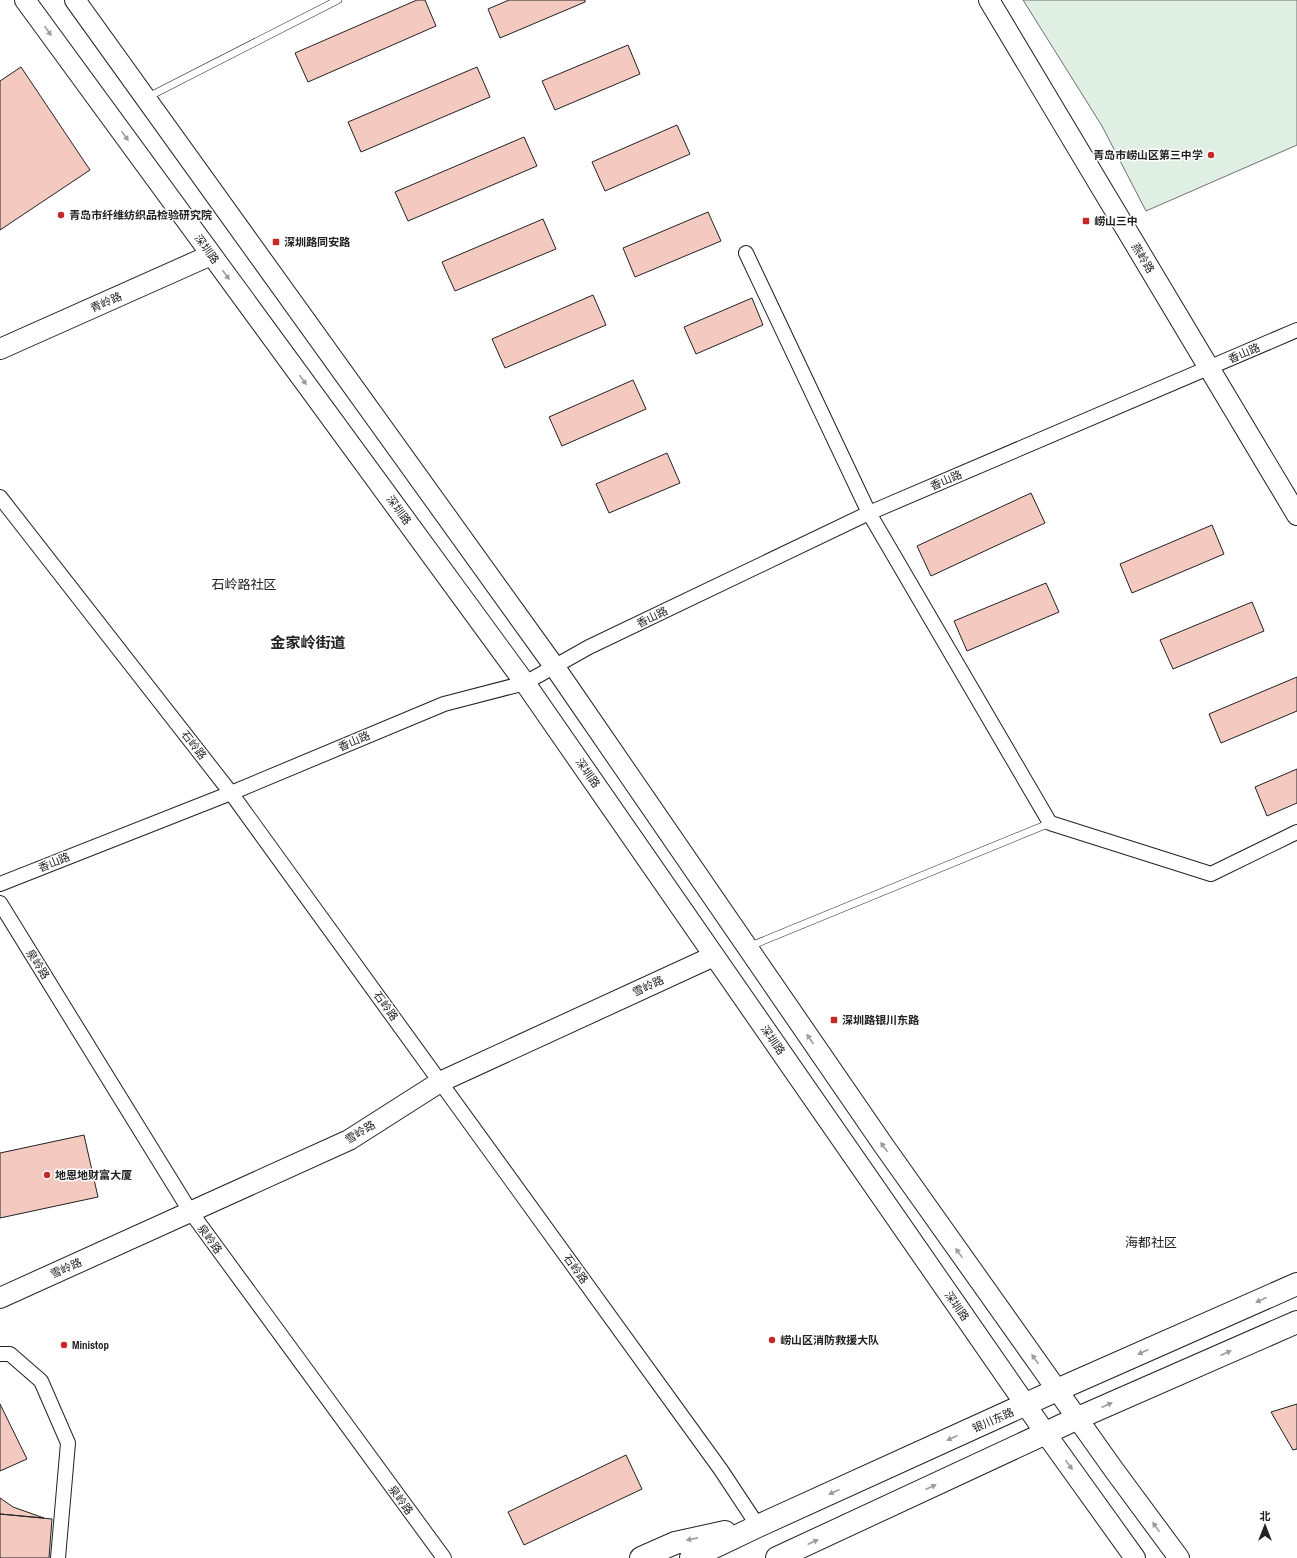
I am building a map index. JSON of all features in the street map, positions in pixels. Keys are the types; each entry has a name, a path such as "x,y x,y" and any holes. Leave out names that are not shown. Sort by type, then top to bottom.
{"main road":[{"name":"深圳路","path":"25,0 525,683 1046,1434 1135,1558"},
{"path":"75,0 554,666 884,1146 1057,1390 1179,1558"},
{"name":"燕岭路","path":"989,0 1297,515"},
{"name":"青岭路","path":"0,349 212,255"},
{"name":"雪岭路","path":"0,1298 349,1140 440,1082 714,956"},
{"name":"银川东路","path":"691,1558 1057,1390 1297,1284"},
{"path":"778,1558 1078,1418 1297,1322"},
{"path":"641,1558 675,1543 758,1526"}],"street":[{"path":"746,253 869,513 1050,823 1211,874 1297,832"},
{"name":"香山路","path":"0,884 231,793 444,704 525,683 589,647 869,513 1297,330"},
{"name":"石岭路","path":"0,497 231,793 716,1464 758,1526"},
{"name":"泉岭路","path":"0,904 190,1212 444,1558"},
{"path":"0,1354 10,1354 41,1381 68,1443 58,1558"}],"lane":[{"path":"146,98 338,0"},
{"path":"747,947 1050,823"}],"green space":[{"name":"青岛市崂山区第三中学","path":"1023,0 1297,0 1297,145 1146,211 1102,126"}],"building":[{"path":"417,0 425,0 436,26 308,82 295,53"},
{"path":"509,0 585,0 585,2 500,38 488,9"},
{"path":"628,45 640,74 555,110 542,81"},
{"name":"青岛市纤维纺织品检验研究院","path":"21,67 90,170 0,230 0,81"},
{"path":"477,67 490,97 361,152 348,122"},
{"path":"677,125 690,154 605,191 592,162"},
{"path":"524,137 537,166 408,221 395,192"},
{"path":"708,212 721,241 635,277 623,248"},
{"path":"543,219 556,249 455,291 442,262"},
{"path":"593,295 606,325 505,368 492,339"},
{"path":"752,298 763,325 696,354 684,327"},
{"path":"633,380 646,409 562,446 549,417"},
{"path":"667,453 680,483 609,513 596,484"},
{"path":"1031,493 1045,523 931,576 917,546"},
{"path":"1212,525 1224,554 1132,593 1120,564"},
{"path":"1046,583 1059,612 967,651 954,621"},
{"path":"1252,602 1264,631 1173,669 1160,640"},
{"path":"1297,677 1297,711 1221,743 1209,714"},
{"path":"1297,769 1297,803 1267,816 1255,787"},
{"name":"地恩地财富大厦","path":"84,1135 98,1197 0,1218 0,1153"},
{"path":"0,1404 27,1459 0,1471"},
{"path":"1297,1404 1297,1449 1293,1450 1271,1412"},
{"path":"626,1455 642,1489 524,1545 508,1512"},
{"path":"0,1498 13,1507 44,1518 0,1514"},
{"path":"0,1514 52,1519 49,1558 0,1558"}],"place":[{"name":"青岛市崂山区第三中学","path":"1211,155"},
{"name":"青岛市纤维纺织品检验研究院","path":"61,215"},
{"name":"崂山三中","path":"1086,221"},
{"name":"深圳路同安路","path":"276,242"},
{"name":"深圳路银川东路","path":"834,1020"},
{"name":"地恩地财富大厦","path":"47,1175"},
{"name":"崂山区消防救援大队","path":"772,1340"},
{"name":"Ministop","path":"64,1345"}],"district":[{"name":"石岭路社区","path":"244,584"},
{"name":"金家岭街道","path":"308,643"},
{"name":"海都社区","path":"1151,1242"}]}
